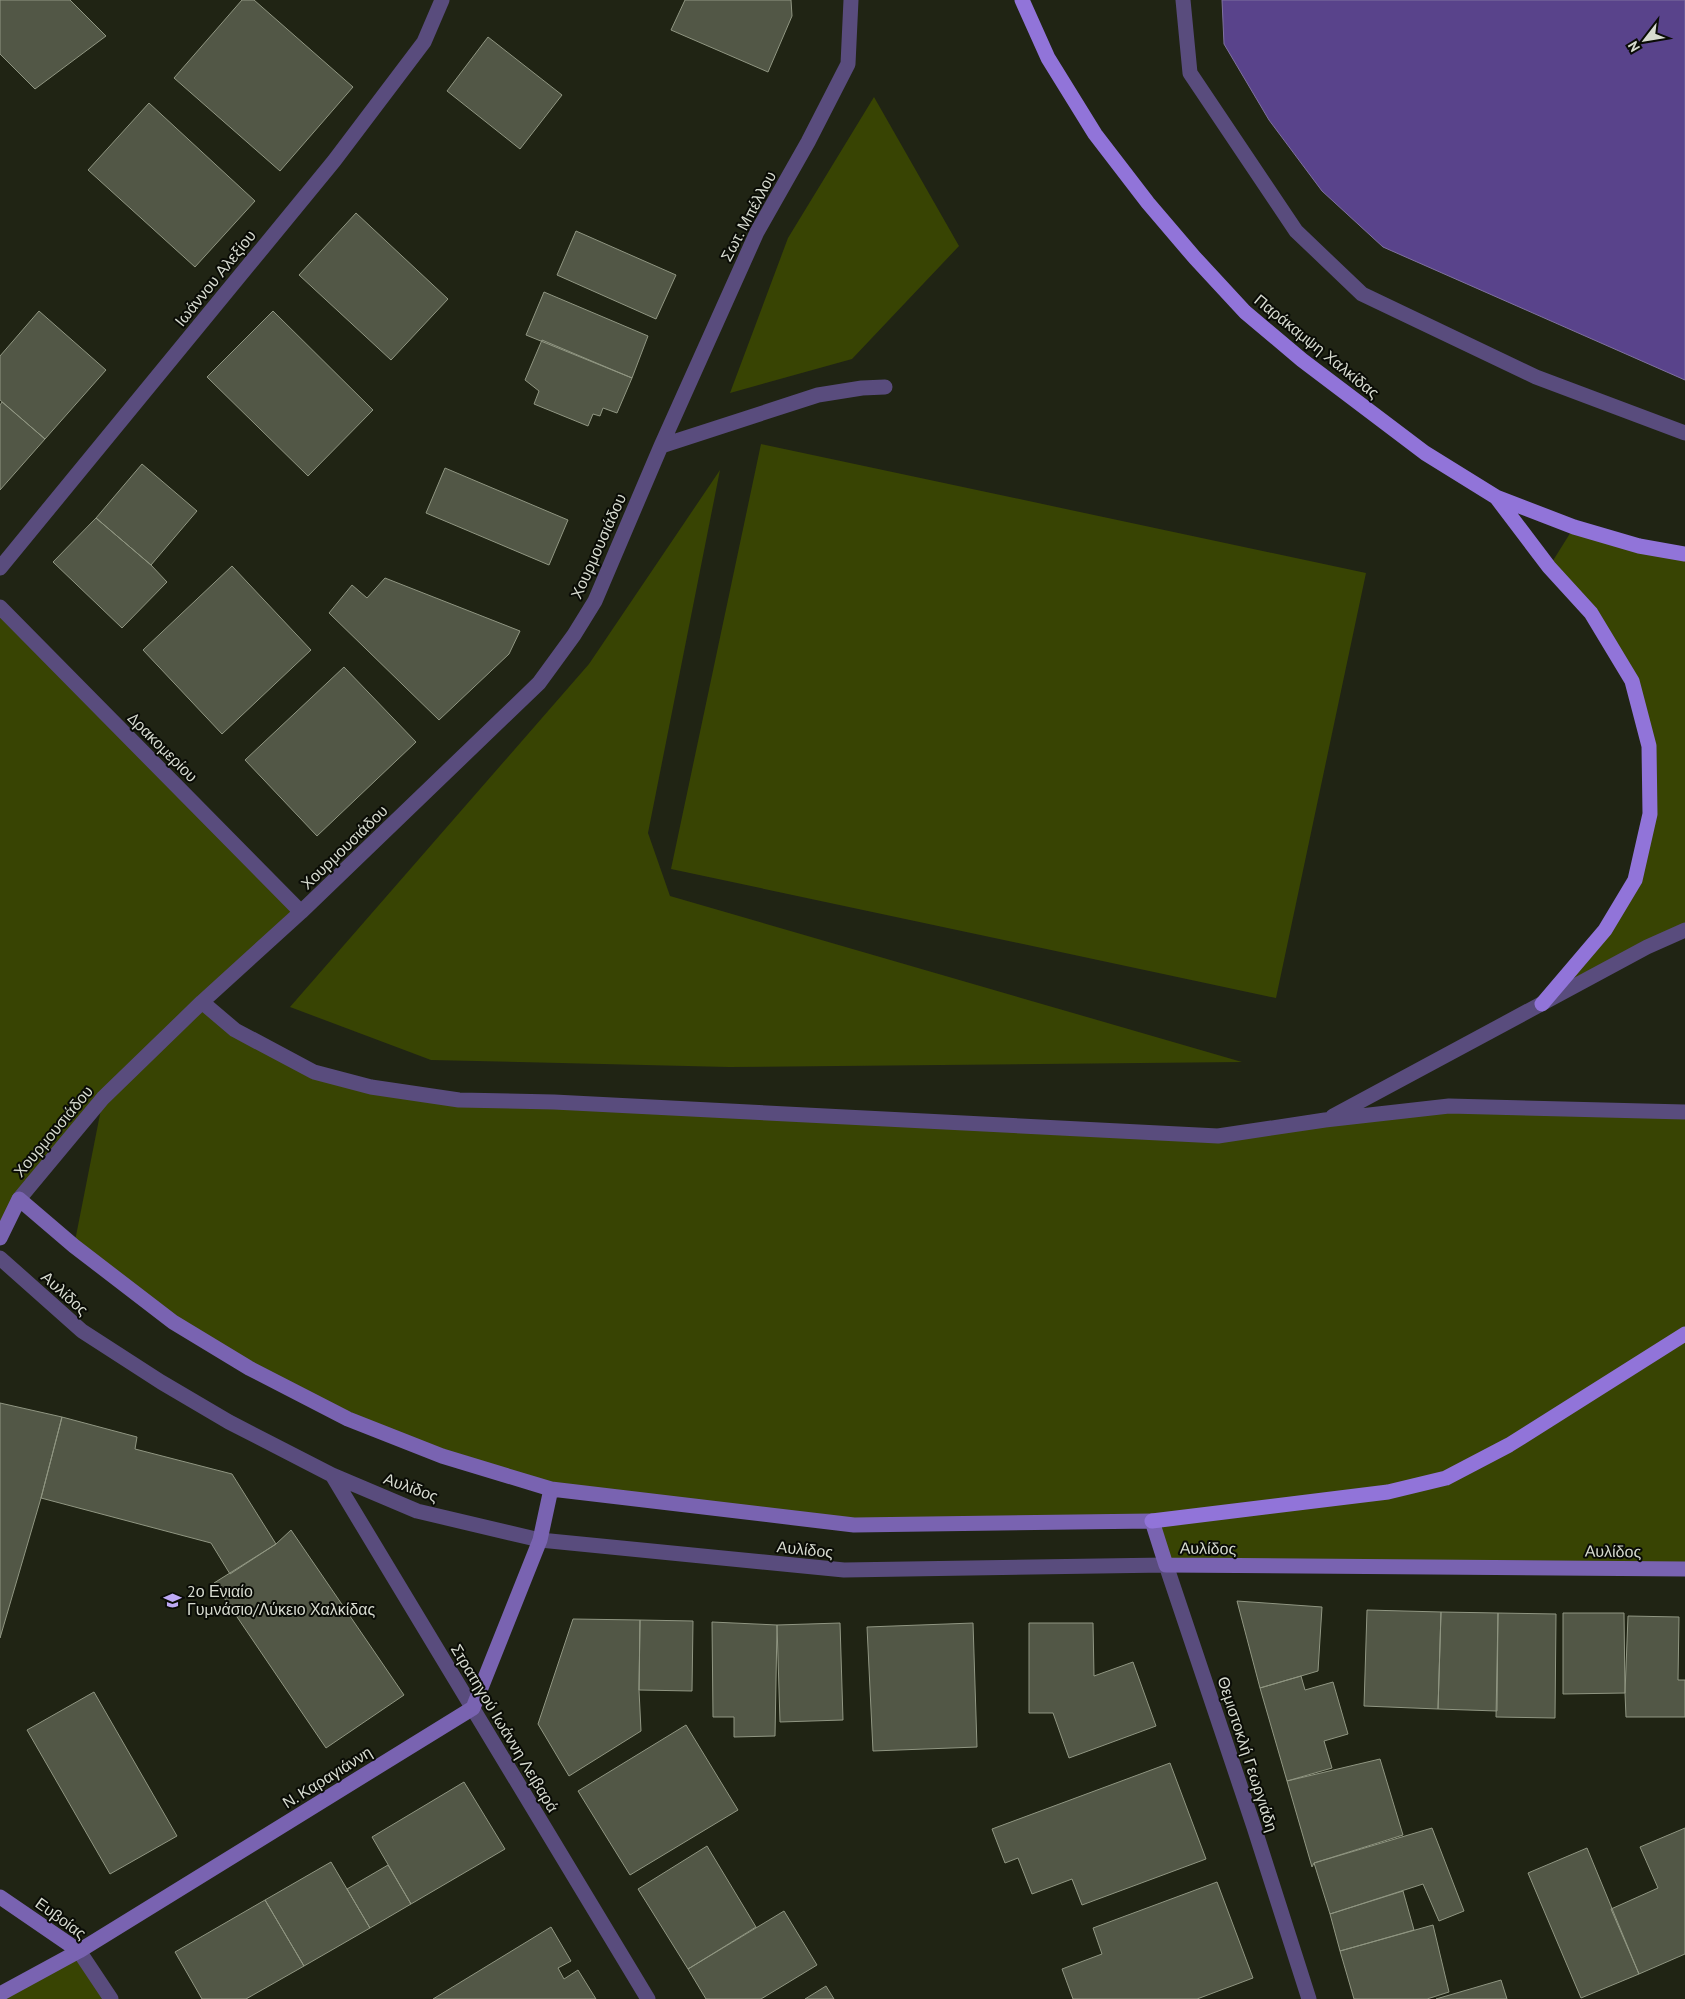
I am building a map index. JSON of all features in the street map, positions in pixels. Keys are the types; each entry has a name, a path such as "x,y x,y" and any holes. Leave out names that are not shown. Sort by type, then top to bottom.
{"main road":[{"name":"Παράκαμψη Χαλκίδας","path":"1022,0 1048,58 1095,134 1154,210 1245,312 1302,360 1417,447 1496,497 1574,527 1639,546 1685,554"},
{"path":"1496,497 1549,567 1591,613 1632,682 1649,746 1650,814 1635,880 1605,930 1542,1004"},
{"path":"1152,1521 1388,1492 1446,1478 1509,1445 1685,1334"}],"street":[{"name":"Ιωάννου Αλεξίου","path":"0,568 334,161 424,42 442,0"},
{"name":"Σωτ. Μπέλλου","path":"661,446 757,232 808,142 848,64 850,0"},
{"path":"1183,0 1190,73 1296,231 1362,294 1536,377 1685,433"},
{"path":"661,446 818,395 862,388 885,387"},
{"name":"Χουρμουσιάδου","path":"0,1238 19,1199 103,1098 202,1002 301,912 539,683 574,635 595,601 661,446"},
{"name":"Δρακομερίου","path":"0,607 301,912"},
{"path":"1325,1120 1647,948 1685,930"},
{"path":"202,1002 235,1030 314,1072 371,1087 459,1100 554,1102 1218,1136 1325,1120 1449,1106 1685,1112"},
{"name":"Αυλίδος","path":"19,1199 74,1246 173,1322 249,1368 348,1419 442,1456 552,1489 854,1525 1152,1521"},
{"name":"Αυλίδος","path":"0,1258 82,1331 161,1382 229,1422 332,1475 417,1511 540,1540 844,1570 1166,1565 1685,1569"},
{"name":"Στρατηγού Ιωάννη Λειβαρά","path":"332,1475 648,1999"},
{"path":"473,1708 540,1540 552,1489"},
{"name":"Θεμιστοκλή Γεωργιάδη","path":"1152,1521 1309,1999"},
{"name":"Ν. Καραγιάννη","path":"0,1994 78,1951 473,1708"},
{"name":"Ευβοίας","path":"0,1897 78,1951 111,1999"}],"green space":[{"path":"874,97 959,246 852,359 730,393 788,238"},
{"path":"761,444 1366,573 1276,998 671,869"},
{"path":"720,470 648,833 670,896 1242,1062 729,1067 431,1060 290,1007 589,664"},
{"path":"1574,527 1685,554 1685,930 1542,1004 1635,880 1650,814 1649,746 1632,681 1549,567"},
{"path":"0,607 301,912 202,1002 314,1072 459,1100 1218,1136 1449,1106 1685,1112 1685,1569 1166,1565 1152,1521 854,1525 551,1489 442,1456 249,1368 74,1246 103,1099 0,1238"},
{"path":"79,1951 110,1999 0,1999"}],"shaded area":[{"path":"1222,0 1685,0 1685,380 1383,247 1322,191 1269,120 1224,44"}],"building":[{"path":"0,0 70,0 106,36 35,89 0,54"},
{"path":"242,0 254,0 353,87 280,171 174,78"},
{"path":"685,0 791,0 792,16 768,72 671,30"},
{"path":"488,37 562,95 520,149 447,91"},
{"path":"149,103 255,201 195,267 88,170"},
{"path":"356,213 448,299 391,360 299,275"},
{"path":"576,231 676,275 656,319 557,275"},
{"path":"544,292 648,336 632,378 526,335"},
{"path":"39,311 106,370 45,439 0,400 0,356"},
{"path":"273,311 373,410 308,476 207,377"},
{"path":"542,340 632,378 617,413 603,408 600,416 593,414 588,426 534,404 539,391 525,380"},
{"path":"2,402 45,439 0,490 0,405"},
{"path":"142,464 197,511 151,565 96,518"},
{"path":"445,468 568,520 549,565 426,513"},
{"path":"96,518 151,565 167,582 122,628 53,562"},
{"path":"232,566 311,650 222,734 143,650"},
{"path":"385,578 520,631 509,654 439,720 329,613 352,585 367,598"},
{"path":"344,667 416,742 317,836 245,760"},
{"path":"0,1403 62,1417 41,1498 0,1638"},
{"path":"62,1417 137,1437 135,1449 232,1474 276,1544 230,1574 211,1543 41,1498"},
{"path":"291,1530 404,1695 326,1748 214,1583 276,1544"},
{"path":"1237,1601 1322,1607 1318,1671 1260,1688"},
{"path":"1367,1610 1441,1612 1438,1709 1364,1706"},
{"path":"1441,1612 1498,1613 1497,1711 1438,1709"},
{"path":"1498,1613 1556,1614 1555,1718 1496,1717"},
{"path":"1563,1613 1624,1613 1625,1693 1563,1694"},
{"path":"1628,1616 1679,1617 1678,1680 1685,1680 1685,1717 1626,1717"},
{"path":"573,1619 640,1620 639,1690 641,1731 569,1776 538,1724"},
{"path":"640,1620 693,1621 692,1691 639,1690"},
{"path":"712,1622 777,1625 775,1736 734,1737 734,1717 713,1717"},
{"path":"840,1623 843,1720 780,1722 777,1625"},
{"path":"973,1623 977,1747 873,1751 867,1627"},
{"path":"1029,1623 1093,1623 1094,1676 1133,1662 1156,1726 1069,1758 1053,1713 1029,1713"},
{"path":"1301,1676 1305,1690 1333,1682 1348,1734 1324,1741 1332,1768 1287,1781 1260,1688"},
{"path":"94,1692 177,1836 110,1874 27,1730"},
{"path":"686,1725 738,1810 630,1875 578,1791"},
{"path":"1380,1759 1403,1835 1314,1863 1312,1867 1287,1781"},
{"path":"1170,1763 1206,1859 1082,1905 1072,1879 1032,1894 1018,1858 1005,1863 992,1829"},
{"path":"464,1782 505,1849 411,1904 372,1837"},
{"path":"1432,1828 1464,1911 1439,1921 1423,1884 1330,1914 1314,1863"},
{"path":"1685,1828 1685,1954 1639,1974 1611,1909 1658,1888 1640,1847"},
{"path":"707,1846 756,1927 688,1969 638,1889"},
{"path":"1587,1848 1639,1974 1581,1998 1528,1873"},
{"path":"331,1862 370,1928 304,1966 265,1900"},
{"path":"388,1865 411,1904 370,1928 347,1889"},
{"path":"1217,1882 1253,1978 1197,1999 1073,1999 1062,1969 1102,1954 1093,1928"},
{"path":"1403,1891 1414,1930 1340,1951 1330,1914"},
{"path":"265,1900 304,1966 246,1999 202,1999 175,1952"},
{"path":"784,1911 817,1965 761,1999 706,1999 688,1969"},
{"path":"1433,1925 1449,1992 1427,1999 1354,1999 1340,1951"},
{"path":"551,1927 571,1961 558,1968 564,1979 578,1970 596,1999 433,1999"},
{"path":"1501,1980 1507,1999 1436,1999"},
{"path":"826,1986 834,1999 805,1999"}],"place":[{"name":"2ο Ενιαίο Γυμνάσιο/Λύκειο Χαλκίδας","path":"173,1600"}]}
